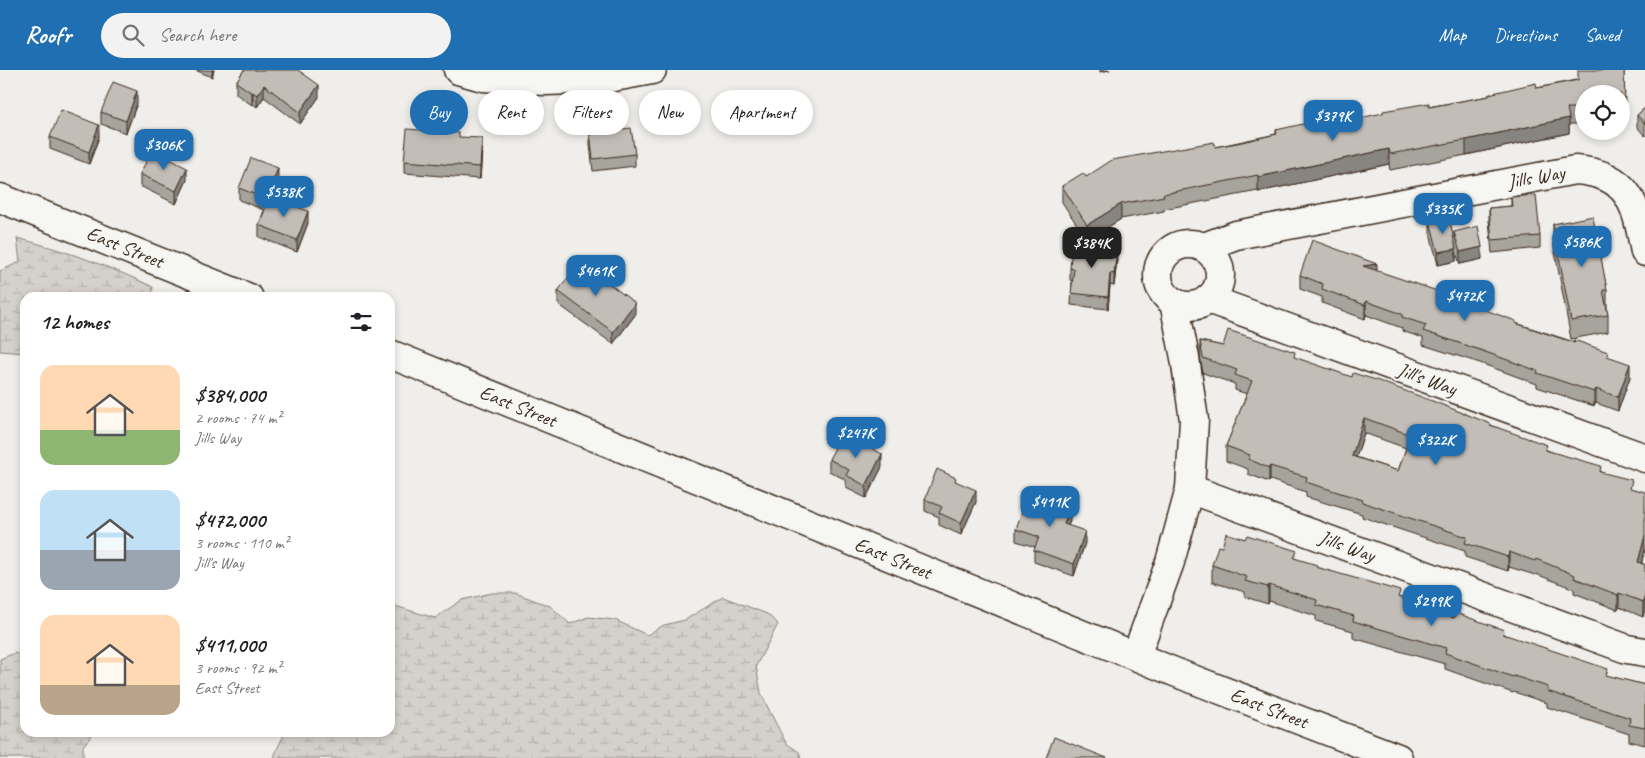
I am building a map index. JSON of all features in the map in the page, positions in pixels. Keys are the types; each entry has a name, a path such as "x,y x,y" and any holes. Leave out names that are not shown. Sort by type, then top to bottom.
{"street":[{"path":"458,70 484,77 545,81 604,79 652,70"},
{"name":"Jills Way","path":"1136,656 1170,562 1190,489 1194,420 1185,358 1174,302 1166,296 1158,278 1162,260 1168,252 1185,244 1204,247 1236,235 1575,170 1598,173 1611,178 1620,186 1634,206 1645,252"},
{"name":"East Street","path":"0,198 234,292"},
{"path":"1174,302 1192,306 1208,300 1220,283 1218,263 1204,247"},
{"name":"Jill's Way","path":"1208,300 1645,458"},
{"name":"East Street","path":"395,356 1136,656 1398,758"},
{"name":"Jills Way","path":"1190,489 1627,649 1645,652"}],"green space":[{"path":"17,238 86,259 120,272 153,287 152,292 20,292 20,353 0,351 0,271 20,262"},
{"path":"492,593 515,593 550,606 570,624 588,617 615,620 647,635 664,625 685,620 723,597 767,614 778,624 756,666 761,693 786,743 799,752 801,758 274,758 283,737 395,737 395,606 435,618 462,600"},
{"path":"15,653 20,655 20,737 91,737 83,746 83,758 0,758 0,659"}],"building":[{"path":"244,70 298,70 319,85 300,112 264,85 257,95 236,82"},
{"path":"1578,70 1624,70 1624,85 1575,85 1575,108 1567,108 1569,118 1466,140 1390,154 1389,149 1258,177 1258,175 1163,194 1164,196 1121,204 1087,225 1062,186 1083,173 1086,177 1112,160 1214,142 1215,147 1277,134 1276,130 1321,120 1322,126 1383,113 1383,111 1429,103 1429,107 1489,96 1489,94 1536,83 1537,88 1578,80"},
{"path":"113,82 137,91 126,121 101,112"},
{"path":"1645,108 1645,124 1637,115"},
{"path":"61,110 99,125 89,152 50,137"},
{"path":"629,128 631,128 635,154 593,159 590,135 629,135"},
{"path":"407,129 410,129 410,135 459,135 459,137 482,138 480,167 404,161"},
{"path":"152,150 187,168 176,191 140,174"},
{"path":"251,158 278,168 266,199 239,188"},
{"path":"1536,195 1540,236 1492,240 1489,208 1512,206 1511,197"},
{"path":"270,196 308,211 297,240 259,225"},
{"path":"1593,216 1607,290 1603,290 1608,315 1571,321 1553,224"},
{"path":"1449,217 1456,249 1438,252 1430,221"},
{"path":"1478,226 1482,247 1460,252 1454,232"},
{"path":"1312,240 1377,264 1363,266 1461,299 1460,301 1516,321 1515,323 1608,352 1607,356 1630,364 1618,397 1596,389 1594,392 1537,373 1538,371 1423,331 1426,325 1402,317 1402,314 1366,301 1365,305 1322,289 1323,284 1300,275"},
{"path":"1072,244 1117,248 1114,274 1110,273 1108,297 1071,293 1074,269 1070,268"},
{"path":"580,262 635,303 613,332 558,291"},
{"path":"1228,330 1295,352 1294,357 1352,377 1353,373 1376,380 1490,425 1547,445 1545,450 1601,466 1600,472 1632,480 1630,488 1645,492 1645,536 1638,562 1645,565 1645,596 1643,602 1619,593 1618,595 1574,578 1575,575 1536,559 1535,561 1509,552 1508,557 1465,543 1467,537 1306,482 1307,477 1270,466 1269,468 1248,459 1250,455 1226,446 1252,381 1235,375 1237,370 1203,358 1200,341 1223,346","holes":["1364,418 1411,435 1398,471 1352,456"]},
{"path":"843,433 882,454 866,486 846,475 849,470 829,459"},
{"path":"937,469 956,478 955,481 976,490 961,523 939,513 942,507 925,499"},
{"path":"1029,490 1048,496 1047,501 1070,509 1064,524 1085,531 1074,564 1034,550 1039,537 1016,529"},
{"path":"1226,533 1245,539 1247,535 1297,551 1294,558 1317,565 1316,567 1400,591 1398,597 1420,603 1454,618 1456,613 1504,630 1503,634 1608,669 1606,675 1645,685 1645,728 1629,725 1630,718 1547,691 1548,687 1445,653 1446,648 1353,621 1354,616 1316,605 1317,600 1269,585 1268,587 1245,581 1247,577 1212,565 1218,546 1222,547"},
{"path":"1054,737 1107,758 1046,758"}]}
